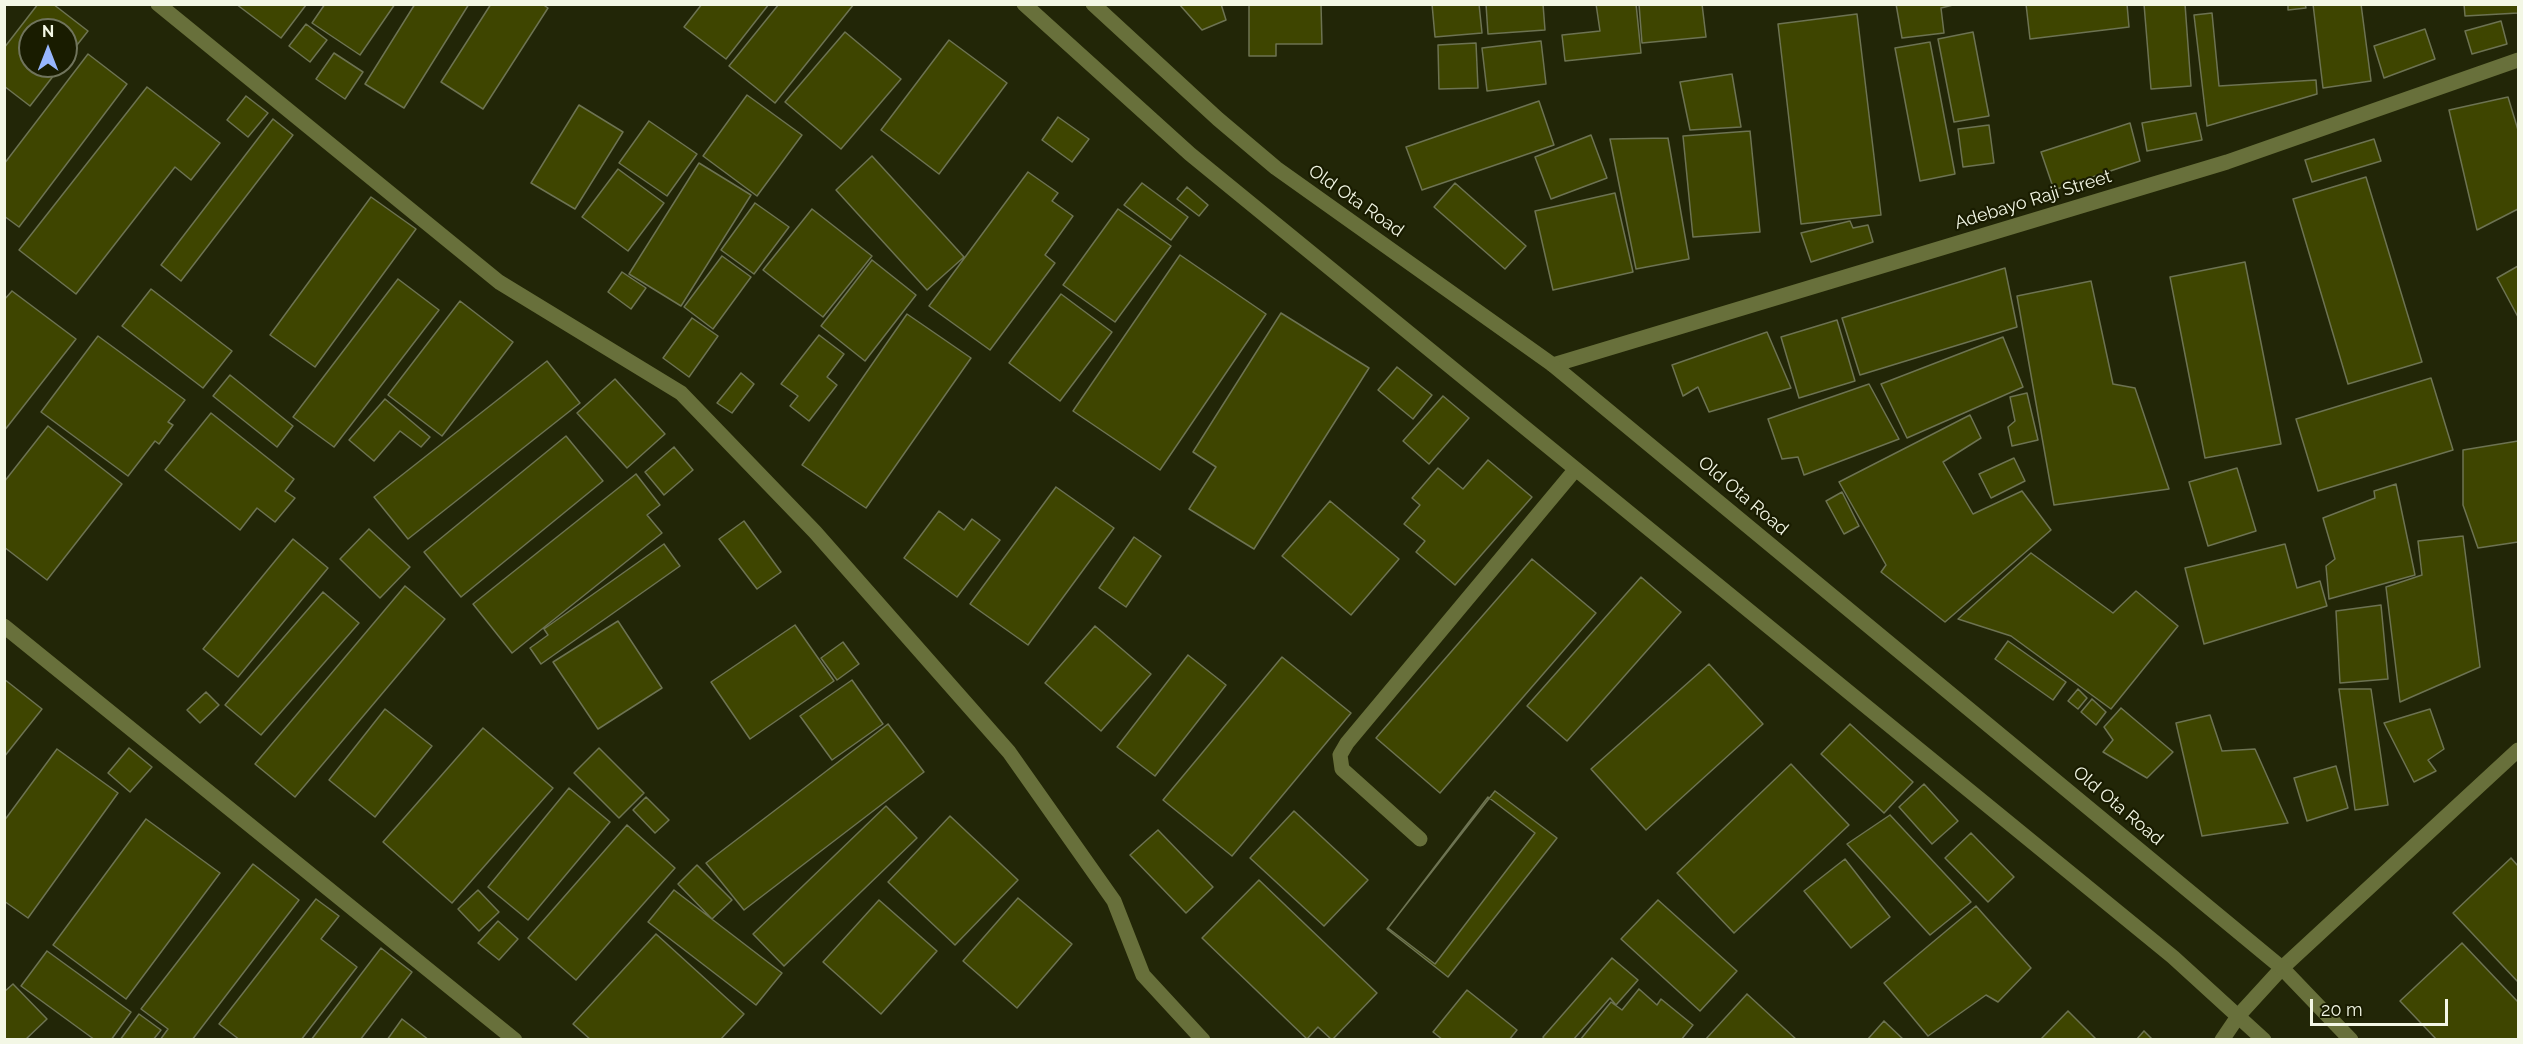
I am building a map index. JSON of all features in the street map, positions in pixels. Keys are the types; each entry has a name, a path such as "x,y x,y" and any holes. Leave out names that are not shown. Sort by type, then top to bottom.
{"street":[{"path":"158,4 500,282 681,393 815,532 1009,752 1113,901 1143,975 1203,1040"},
{"path":"1024,4 1190,154 2173,957 2264,1040"},
{"name":"Old Ota Road","path":"1093,4 1218,120 1276,168 1553,364 2282,968 2351,1040"},
{"name":"Adebayo Raji Street","path":"1553,364 2228,162 2518,60"},
{"path":"1420,839 1342,769 1340,755 1383,699 1575,470"},
{"path":"4,626 515,1040"},
{"path":"2222,1040 2239,1015 2282,968 2518,750"}],"building":[{"path":"38,4 53,4 71,18 27,18"},
{"path":"236,4 306,4 306,5 281,38"},
{"path":"325,4 395,4 360,55 312,23"},
{"path":"415,4 469,4 404,108 365,84"},
{"path":"491,4 542,4 548,8 483,109 441,82"},
{"path":"702,4 769,4 726,59 684,27"},
{"path":"779,4 854,4 775,103 729,66"},
{"path":"1179,4 1221,4 1226,20 1202,30"},
{"path":"1249,4 1321,4 1322,44 1276,44 1276,56 1249,56"},
{"path":"1432,4 1479,4 1482,33 1435,37"},
{"path":"1486,4 1543,4 1545,30 1488,34"},
{"path":"1596,4 1636,4 1641,53 1565,61 1562,35 1600,31"},
{"path":"1639,4 1702,4 1706,37 1642,43"},
{"path":"1896,4 1957,4 1941,8 1944,33 1902,38"},
{"path":"2026,4 2127,4 2129,27 2030,39"},
{"path":"2144,4 2185,4 2191,86 2151,89"},
{"path":"2288,4 2305,4 2306,8 2288,10"},
{"path":"2313,4 2361,4 2371,81 2323,88"},
{"path":"2464,4 2518,4 2518,13 2465,16"},
{"path":"2212,13 2219,86 2316,80 2317,94 2207,126 2194,15"},
{"path":"1857,14 1881,215 1801,224 1778,24"},
{"path":"2501,21 2507,44 2472,54 2465,31"},
{"path":"78,23 88,31 78,44"},
{"path":"306,24 327,40 310,62 289,46"},
{"path":"2425,29 2435,59 2384,78 2374,46"},
{"path":"18,30 18,78 52,78 30,106 4,86 4,48"},
{"path":"845,32 901,79 841,149 785,102"},
{"path":"1973,32 1989,116 1954,122 1938,39"},
{"path":"949,40 1007,83 939,174 881,130"},
{"path":"1541,41 1546,84 1487,91 1482,48"},
{"path":"1930,42 1955,174 1920,181 1895,48"},
{"path":"1476,43 1478,88 1439,89 1438,45"},
{"path":"334,53 363,72 345,99 316,79"},
{"path":"88,54 127,84 19,227 4,216 4,164 70,78 78,78 78,67"},
{"path":"1732,74 1741,127 1690,130 1680,82"},
{"path":"147,87 220,143 191,180 175,167 76,294 19,250"},
{"path":"747,95 802,135 757,196 703,156"},
{"path":"246,96 268,113 248,137 227,120"},
{"path":"2508,97 2518,130 2518,209 2477,230 2449,110"},
{"path":"1539,101 1554,145 1422,190 1406,147"},
{"path":"579,105 623,132 575,209 531,183"},
{"path":"2196,113 2202,140 2147,151 2142,123"},
{"path":"1058,117 1089,139 1072,162 1042,140"},
{"path":"273,119 293,135 181,281 161,265"},
{"path":"649,121 697,154 667,196 619,163"},
{"path":"2130,123 2140,161 2054,190 2041,152"},
{"path":"1989,125 1994,163 1963,167 1958,129"},
{"path":"1750,131 1760,232 1693,237 1683,136"},
{"path":"1591,135 1607,178 1551,199 1535,157"},
{"path":"1668,138 1689,259 1636,269 1610,139"},
{"path":"2374,139 2381,161 2312,182 2305,160"},
{"path":"872,156 964,257 927,290 836,190"},
{"path":"699,163 751,195 681,306 629,274"},
{"path":"618,169 664,203 628,251 582,217"},
{"path":"1028,172 1058,193 1052,201 1073,216 1045,255 1055,263 990,350 929,306"},
{"path":"2366,177 2422,362 2348,384 2293,199"},
{"path":"1142,183 1188,217 1171,240 1124,205"},
{"path":"1455,183 1526,246 1505,269 1434,207"},
{"path":"1187,187 1208,205 1199,216 1177,199"},
{"path":"1615,193 1633,272 1553,290 1535,211"},
{"path":"371,197 416,229 315,367 270,335"},
{"path":"755,203 789,227 754,274 721,250"},
{"path":"812,209 872,256 823,317 763,270"},
{"path":"1118,209 1171,246 1115,322 1063,285"},
{"path":"1850,221 1853,228 1868,225 1873,242 1811,262 1801,233"},
{"path":"1180,255 1266,314 1160,470 1073,411"},
{"path":"722,256 751,277 713,329 684,307"},
{"path":"872,260 916,295 865,361 821,326"},
{"path":"2245,262 2281,444 2205,458 2170,277"},
{"path":"2518,266 2518,317 2497,278"},
{"path":"2005,268 2017,327 1860,375 1842,318"},
{"path":"622,272 646,288 631,309 608,292"},
{"path":"398,279 439,310 334,447 293,417"},
{"path":"2091,281 2113,384 2135,388 2169,489 2054,505 2017,296"},
{"path":"151,289 232,351 203,388 122,326"},
{"path":"12,291 76,339 4,431 4,300"},
{"path":"1061,294 1112,332 1060,401 1009,363"},
{"path":"460,301 513,342 442,436 388,395"},
{"path":"1281,313 1369,368 1254,549 1189,509 1216,467 1193,452"},
{"path":"907,314 971,358 866,508 802,465"},
{"path":"692,318 718,336 689,377 663,358"},
{"path":"1837,320 1855,381 1799,398 1781,337"},
{"path":"1767,332 1791,388 1709,412 1698,387 1683,396 1672,365"},
{"path":"819,335 844,354 827,377 837,385 809,421 790,406 798,396 781,384"},
{"path":"98,336 185,400 168,422 173,425 159,444 155,441 128,476 41,412"},
{"path":"2003,337 2023,387 1907,438 1881,384"},
{"path":"547,361 580,403 408,539 374,497"},
{"path":"1397,367 1432,395 1413,419 1378,390"},
{"path":"741,373 754,384 732,413 717,403"},
{"path":"230,375 293,426 277,447 213,396"},
{"path":"2431,378 2453,450 2318,491 2296,419"},
{"path":"615,379 665,434 627,468 577,413"},
{"path":"1869,384 1899,439 1804,475 1798,457 1782,459 1768,419"},
{"path":"2027,393 2038,440 2012,446 2008,427 2015,421 2010,397"},
{"path":"1443,396 1469,418 1429,464 1403,441"},
{"path":"385,399 430,437 421,447 400,431 374,461 349,440"},
{"path":"211,413 294,479 285,491 295,498 275,522 257,508 240,530 165,470"},
{"path":"1970,415 1981,438 1943,462 1973,514 2022,491 2051,530 1945,622 1881,572 1886,565 1839,482"},
{"path":"48,426 122,484 47,580 4,547 4,482"},
{"path":"566,436 603,481 461,597 424,552"},
{"path":"2518,441 2518,542 2478,548 2463,505 2463,450"},
{"path":"674,447 693,470 664,495 645,472"},
{"path":"2014,458 2025,481 1991,498 1979,474"},
{"path":"1488,460 1532,497 1455,585 1416,552 1425,541 1404,524 1420,505 1412,498 1438,468 1463,489"},
{"path":"2237,468 2256,531 2208,546 2189,482"},
{"path":"636,474 660,505 647,515 662,533 512,653 473,604"},
{"path":"2396,484 2415,575 2329,599 2326,566 2335,559 2323,518 2375,498 2374,491"},
{"path":"1056,487 1114,528 1028,645 970,604"},
{"path":"1842,492 1859,526 1844,534 1826,501"},
{"path":"1330,501 1399,559 1351,615 1282,556"},
{"path":"939,511 964,530 972,519 1000,540 957,597 904,558"},
{"path":"744,521 781,572 757,589 719,539"},
{"path":"369,529 410,567 380,598 340,559"},
{"path":"2463,536 2480,667 2400,702 2386,587 2422,575 2418,541"},
{"path":"1134,537 1161,556 1126,607 1099,588"},
{"path":"293,539 328,568 238,677 203,649"},
{"path":"664,544 680,566 541,664 530,648 548,635 544,629"},
{"path":"2285,544 2297,588 2320,581 2327,606 2204,644 2185,568"},
{"path":"2031,553 2113,613 2136,591 2178,626 2111,709 2011,636 1958,619"},
{"path":"1532,559 1596,613 1440,793 1376,738"},
{"path":"1641,577 1681,612 1567,741 1527,706"},
{"path":"405,586 445,619 295,797 255,764"},
{"path":"323,592 359,623 261,735 225,705"},
{"path":"2381,605 2388,679 2340,683 2336,611"},
{"path":"618,621 662,688 598,729 553,662"},
{"path":"795,625 834,681 750,739 711,682"},
{"path":"1095,626 1151,674 1101,731 1045,683"},
{"path":"2008,641 2066,682 2053,700 1995,659"},
{"path":"843,642 859,664 837,680 821,658"},
{"path":"1188,655 1226,685 1155,776 1117,747"},
{"path":"1282,657 1351,713 1232,856 1163,800"},
{"path":"1709,664 1763,724 1646,830 1591,769"},
{"path":"4,679 42,709 4,757"},
{"path":"852,680 883,724 832,760 800,716"},
{"path":"2078,689 2087,698 2078,709 2068,701"},
{"path":"2339,689 2371,689 2388,805 2355,810"},
{"path":"206,692 219,705 200,723 187,710"},
{"path":"2092,699 2106,712 2096,725 2081,712"},
{"path":"2121,708 2173,752 2147,778 2103,752 2113,740 2104,727"},
{"path":"385,709 432,746 375,817 329,780"},
{"path":"2430,709 2444,749 2428,760 2436,771 2414,782 2384,723"},
{"path":"2210,715 2222,751 2255,749 2288,823 2202,836 2176,723"},
{"path":"888,724 924,772 744,910 706,863"},
{"path":"1850,724 1913,782 1884,813 1821,754"},
{"path":"483,728 553,788 452,903 383,842"},
{"path":"129,748 152,767 130,792 108,773"},
{"path":"599,748 644,793 619,818 574,773"},
{"path":"57,749 118,793 28,918 4,901 4,821"},
{"path":"1791,764 1849,825 1734,933 1677,873"},
{"path":"2336,766 2348,808 2307,821 2294,778"},
{"path":"1924,784 1958,821 1932,844 1899,807"},
{"path":"569,788 610,822 528,920 488,887"},
{"path":"1495,791 1557,838 1448,977 1387,929"},
{"path":"646,797 669,820 655,833 633,810"},
{"path":"1488,797 1535,833 1435,964 1388,928"},
{"path":"886,806 917,838 784,966 753,934"},
{"path":"1294,811 1368,880 1324,926 1250,858"},
{"path":"1890,815 1971,902 1930,935 1847,844"},
{"path":"950,816 1018,880 955,945 888,882"},
{"path":"146,819 220,873 126,999 53,945"},
{"path":"627,825 675,868 576,980 528,938"},
{"path":"1158,830 1213,887 1186,913 1130,855"},
{"path":"1971,833 2014,877 1988,902 1945,858"},
{"path":"2511,858 2518,866 2518,982 2453,913"},
{"path":"1845,859 1890,917 1851,948 1804,891"},
{"path":"253,864 299,900 192,1040 160,1040 168,1029 141,1009"},
{"path":"697,865 732,900 712,919 678,884"},
{"path":"1259,880 1377,993 1332,1040 1318,1027 1307,1039 1202,938"},
{"path":"478,890 499,912 479,931 458,909"},
{"path":"674,890 782,973 756,1005 648,922"},
{"path":"1018,898 1072,944 1017,1008 963,961"},
{"path":"316,899 339,916 321,939 357,967 301,1040 240,1040 219,1024"},
{"path":"879,900 937,951 881,1014 823,962"},
{"path":"1658,900 1737,971 1700,1011 1621,939"},
{"path":"1976,906 2031,968 1998,1002 1986,995 1928,1036 1884,983"},
{"path":"498,921 518,939 499,960 478,943"},
{"path":"656,934 744,1014 720,1040 591,1040 573,1024"},
{"path":"2462,943 2518,1002 2518,1040 2437,1040 2400,1001"},
{"path":"381,948 412,972 360,1040 311,1040"},
{"path":"47,951 131,1012 111,1040 95,1040 21,986"},
{"path":"1612,958 1638,980 1616,1005 1610,998 1573,1040 1545,1040 1543,1037"},
{"path":"13,984 47,1019 25,1040 4,1040 4,992"},
{"path":"1639,989 1657,1005 1661,999 1693,1025 1681,1040 1580,1040 1611,1002 1622,1010"},
{"path":"1467,990 1517,1030 1509,1040 1443,1040 1433,1032"},
{"path":"1747,994 1797,1040 1705,1040"},
{"path":"2068,1011 2097,1040 2040,1040"},
{"path":"139,1014 161,1030 153,1040 120,1040"},
{"path":"402,1019 429,1040 387,1040"},
{"path":"1884,1021 1904,1040 1867,1040"},
{"path":"2144,1031 2153,1040 2136,1040"}]}
